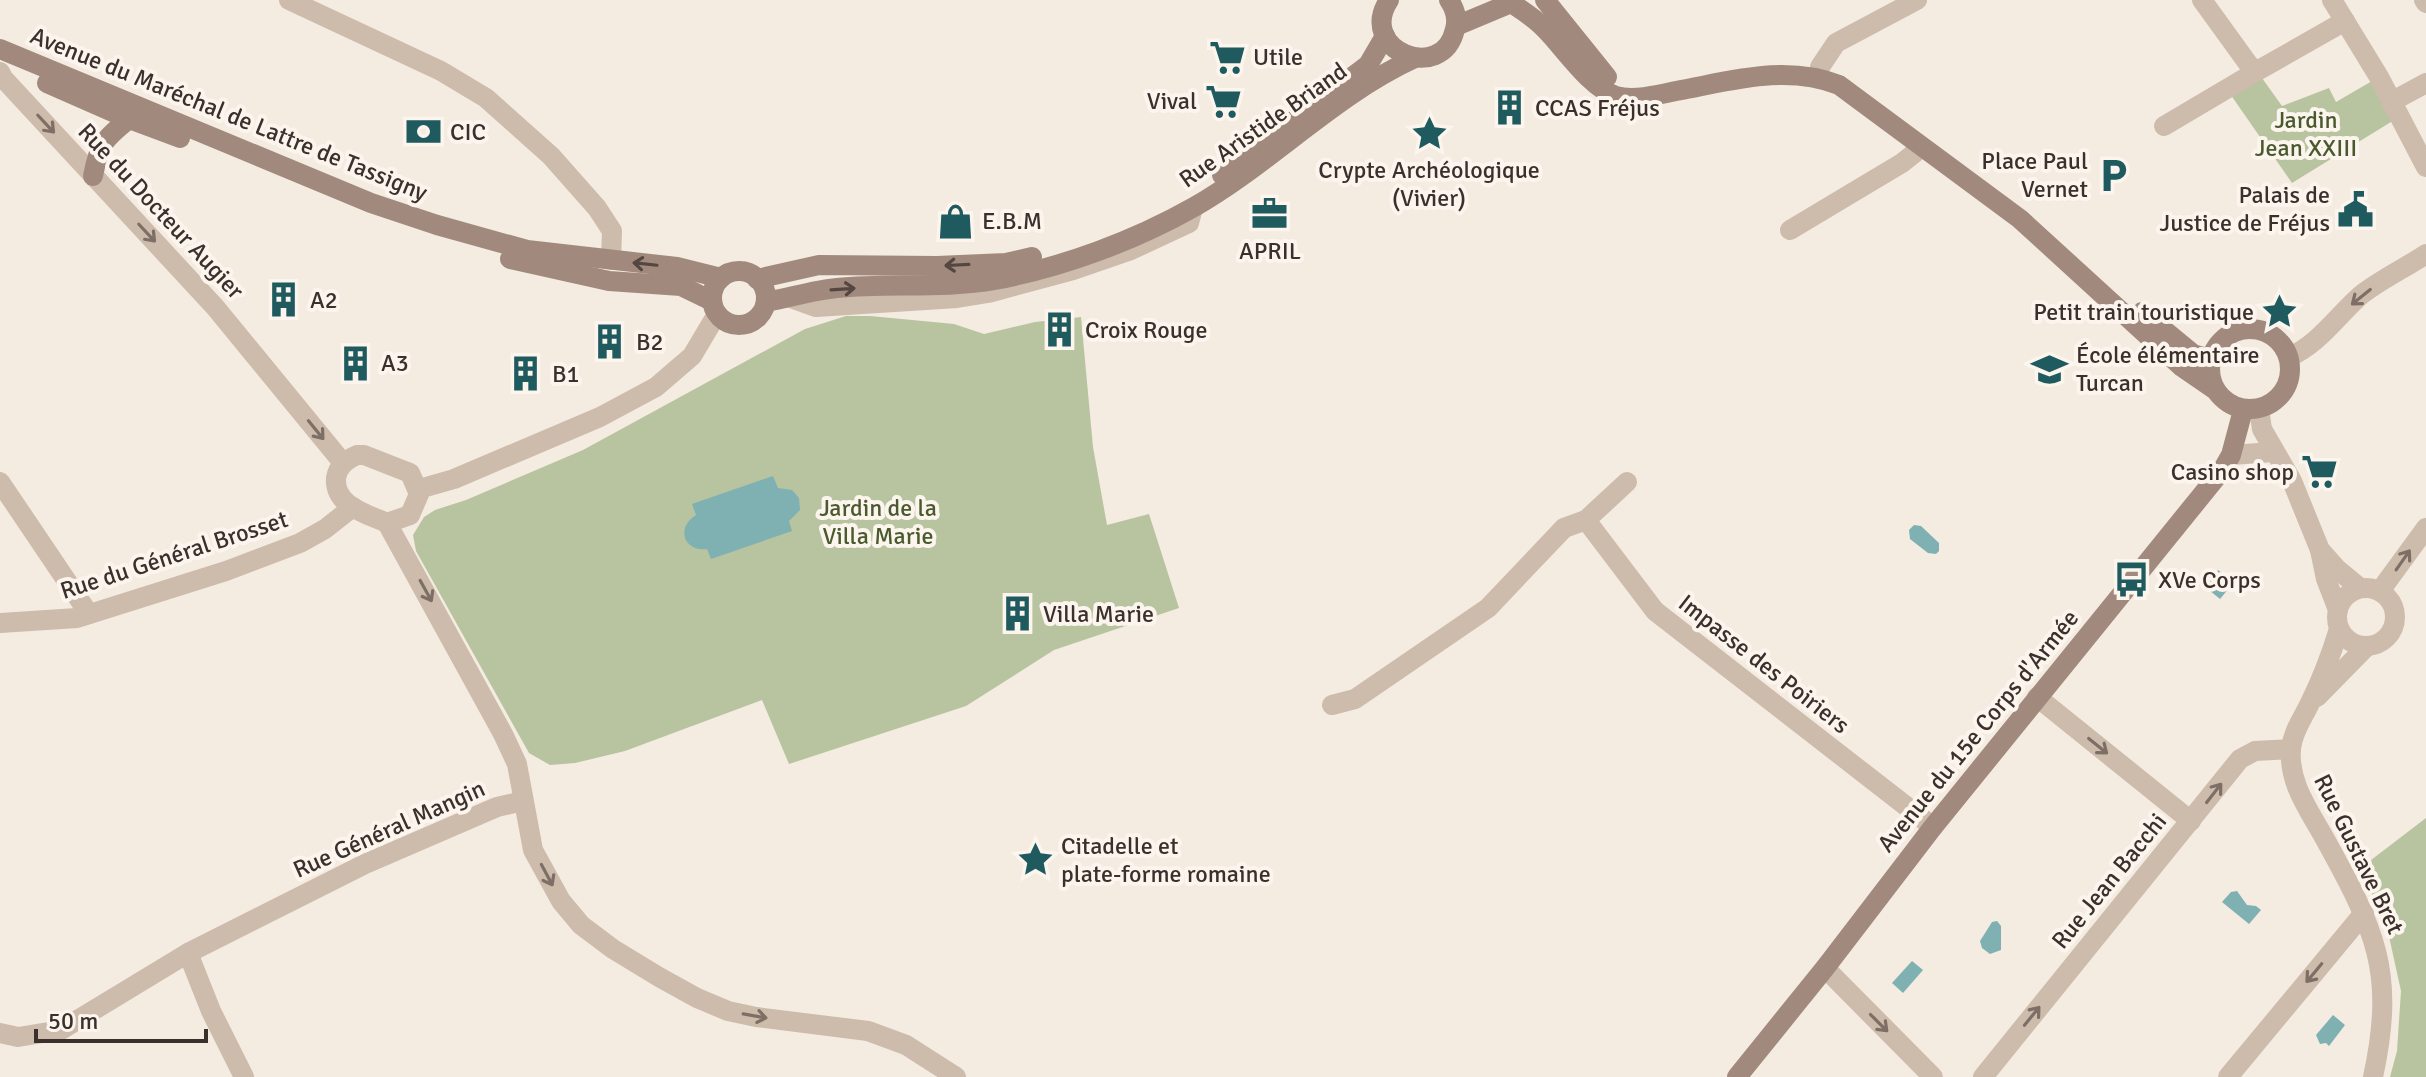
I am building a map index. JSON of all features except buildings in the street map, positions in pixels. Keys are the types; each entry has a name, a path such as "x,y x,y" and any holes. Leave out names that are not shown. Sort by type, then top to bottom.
{"main road":[{"path":"1389,0 1382,15 1385,36 1392,47 1403,55 1415,58"},
{"path":"1449,0 1456,14 1456,26 1513,2 1544,28 1595,83 1617,97 1660,94 1793,73 1808,74 1839,85 2020,219 2182,367 2214,389 2226,403 2251,409 2274,402 2285,390 2291,374 2289,357 2271,335 2256,329 2240,330 2225,336 2210,359 2209,374 2214,389"},
{"path":"1545,0 1608,79 1616,84 1656,85 1766,65 1796,63 1837,72 1973,175 2031,214 2193,354 2210,359"},
{"name":"Rue Aristide Briand","path":"766,302 836,288 992,280 1040,270 1123,240 1193,208 1258,167 1378,76 1415,58 1438,54 1453,37 1456,26"},
{"name":"Rue Aristide Briand","path":"757,279 819,265 1006,263 1038,256 1132,224 1189,198 1226,172 1368,65 1385,36"},
{"name":"Avenue du Maréchal de Lattre de Tassigny","path":"0,49 371,203 437,225 527,250 677,267 721,278"},
{"name":"Avenue du Maréchal de Lattre de Tassigny","path":"0,63 129,119 457,246 609,281 681,286 714,307"},
{"path":"93,176 97,156 106,137 129,119"},
{"path":"736,272 751,274 757,279 766,294 766,302 758,318 741,325 723,320 714,307 713,293 721,278 736,272"},
{"name":"Avenue du 15e Corps d'Armée","path":"1737,1077 1933,827 2223,469 2251,409"}],"street":[{"path":"289,0 441,71 486,98 551,156 597,208 612,231 611,260"},
{"path":"1820,67 1836,43 1917,0"},
{"path":"2202,0 2249,65 2257,71"},
{"path":"2332,0 2426,167"},
{"path":"2164,126 2345,21"},
{"name":"Rue du Docteur Augier","path":"0,72 215,307 343,463"},
{"path":"2391,102 2426,83"},
{"path":"1790,230 1902,163 1922,147"},
{"path":"2289,357 2299,353 2323,333 2363,294 2426,254"},
{"path":"419,489 454,479 600,417 656,387 692,356 714,307"},
{"path":"2251,409 2292,481 2320,550 2338,620 2353,642 2367,646"},
{"path":"2231,455 2273,452"},
{"path":"357,455 364,455 410,473 419,489 417,503 410,515 387,523 353,507 339,495 336,476 343,463 357,455"},
{"path":"0,482 89,614"},
{"path":"1332,705 1355,699 1488,608 1564,528 1586,520 1627,482"},
{"name":"Rue du Général Brosset","path":"0,623 43,622 89,614 226,571 300,543 325,529 353,507"},
{"name":"Impasse des Poiriers","path":"1586,520 1655,611 1933,827"},
{"name":"Rue Général Mangin","path":"0,1033 18,1037 61,1030 188,953 365,864 497,807 523,801 517,764 503,734 387,523"},
{"path":"2291,749 2293,736 2331,657 2343,598 2370,590 2426,528"},
{"path":"2310,705 2367,646 2382,641 2388,635 2395,620 2392,603 2337,569 2320,550"},
{"path":"2037,697 2191,821"},
{"name":"Rue Jean Bacchi","path":"1983,1077 2247,754 2291,749"},
{"name":"Rue Gustave Bret","path":"2291,749 2294,782 2364,913 2378,951 2384,991 2382,1035 2373,1077"},
{"path":"523,801 533,850 561,901 581,925 613,949 697,998 728,1011 868,1031 906,1045 956,1077"},
{"path":"2228,1077 2364,913"},
{"path":"188,953 211,1011 244,1077"},
{"path":"1825,968 1933,1077"}],"green space":[{"name":"Jardin Jean XXIII","path":"2257,71 2282,106 2329,88 2336,102 2379,77 2399,117 2292,183 2226,88"},
{"name":"Jardin de la Villa Marie","path":"846,316 954,324 984,334 1035,322 1081,317 1093,447 1107,525 1149,514 1179,608 1054,650 966,706 789,764 762,700 625,751 575,763 550,765 529,753 416,551 413,535 424,517 583,450 805,329"},
{"path":"2426,818 2426,1077 2390,1077 2397,1051 2401,991 2385,918 2358,870"}],"water":[{"path":"773,476 778,488 792,490 799,498 800,510 789,521 792,531 711,559 707,549 692,547 688,543 684,532 696,515 692,504"},
{"path":"1914,525 1921,526 1939,543 1936,554 1928,553 1910,539 1909,530"},
{"path":"2218,570 2234,582 2220,599 2204,586"},
{"path":"2237,891 2247,905 2261,910 2249,924 2222,902 2231,892"},
{"path":"1997,921 2001,926 2001,950 1990,954 1982,948 1980,941 1992,922"},
{"path":"1912,961 1923,970 1903,993 1892,983"},
{"path":"2333,1015 2345,1025 2329,1046 2320,1044 2316,1035"}],"place":[{"name":"Utile","path":"1227,57"},
{"name":"Vival","path":"1223,101"},
{"name":"CCAS Fréjus","path":"1509,108"},
{"name":"CIC","path":"424,132"},
{"name":"Crypte Archéologique (Vivier)","path":"1429,133"},
{"name":"Place Paul Vernet","path":"2114,175"},
{"name":"Palais de Justice de Fréjus","path":"2356,209"},
{"name":"APRIL","path":"1270,214"},
{"name":"E.B.M","path":"956,221"},
{"name":"A2","path":"284,300"},
{"name":"Petit train touristique","path":"2280,312"},
{"name":"Croix Rouge","path":"1059,330"},
{"name":"B2","path":"610,342"},
{"name":"A3","path":"355,363"},
{"name":"École élémentaire Turcan","path":"2050,369"},
{"name":"B1","path":"526,374"},
{"name":"Casino shop","path":"2320,472"},
{"name":"XVe Corps","path":"2132,580"},
{"name":"Villa Marie","path":"1017,614"},
{"name":"Citadelle et plate-forme romaine","path":"1035,860"}]}
